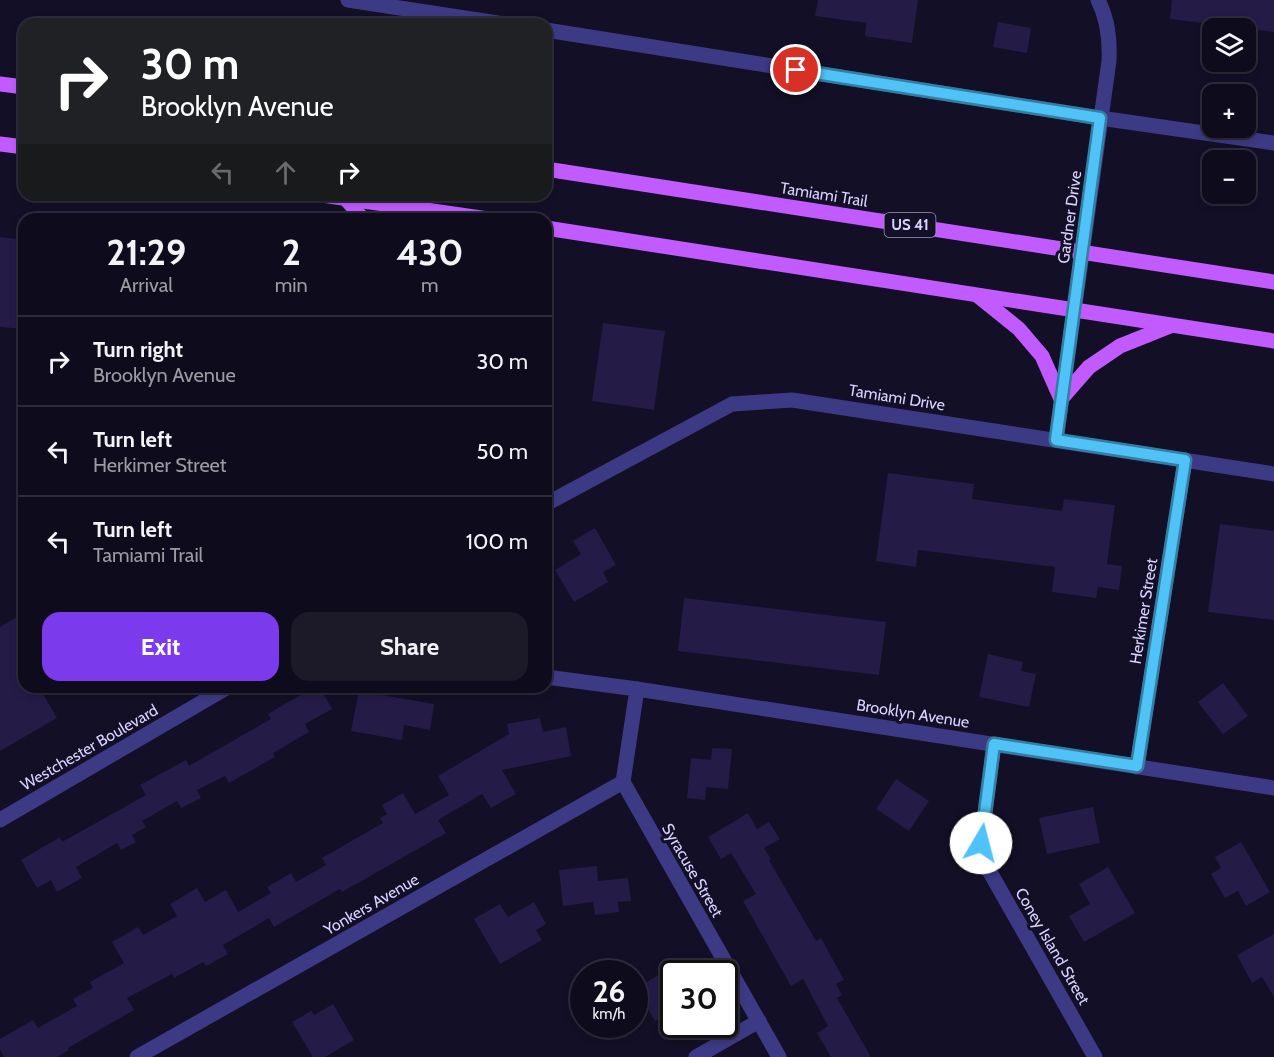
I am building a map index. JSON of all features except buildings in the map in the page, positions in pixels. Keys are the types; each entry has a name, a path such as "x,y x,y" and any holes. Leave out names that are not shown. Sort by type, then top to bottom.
{"main road":[{"path":"0,84 18,86"},
{"path":"0,144 18,146"},
{"name":"Tamiami Trail","path":"552,170 1274,282"},
{"path":"348,201 358,213"},
{"path":"358,201 428,213"},
{"path":"552,229 1274,341"},
{"path":"975,294 1024,334 1042,356 1061,399 1089,367 1120,346 1172,325"}],"street":[{"path":"348,0 465,18"},
{"name":"Gardner Drive","path":"1056,440 1109,61 1110,36 1104,11 1098,0"},
{"path":"552,31 1100,118 1274,142"},
{"name":"Tamiami Drive","path":"552,501 732,404 792,400 1056,440"},
{"path":"1056,440 1274,474"},
{"name":"Herkimer Street","path":"1137,766 1185,460"},
{"name":"Brooklyn Avenue","path":"552,678 1274,788"},
{"path":"623,782 637,689"},
{"name":"Westchester Boulevard","path":"0,820 218,693"},
{"name":"Coney Island Street","path":"994,744 981,843 987,867 1095,1057"},
{"name":"Syracuse Street","path":"623,782 779,1057"},
{"name":"Yonkers Avenue","path":"137,1057 623,782"},
{"path":"696,1057 759,1021"}],"route":[{"path":"796,70 1100,118 1056,440 1185,460 1137,766 994,744 981,843"}]}
